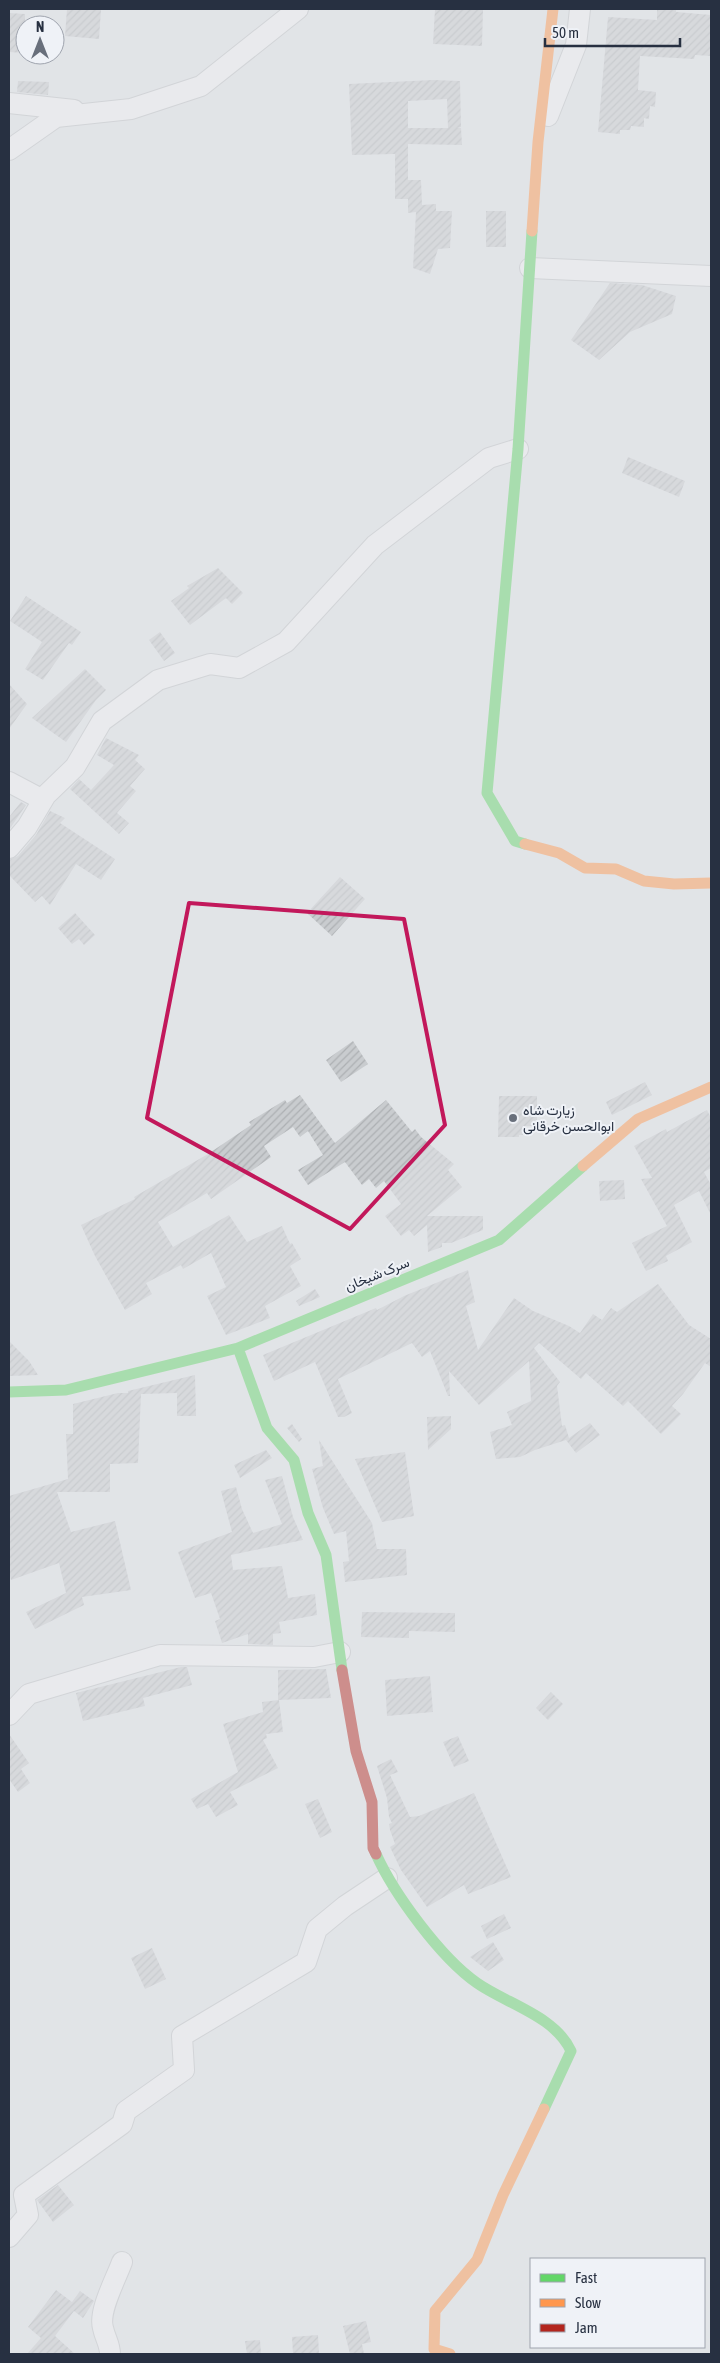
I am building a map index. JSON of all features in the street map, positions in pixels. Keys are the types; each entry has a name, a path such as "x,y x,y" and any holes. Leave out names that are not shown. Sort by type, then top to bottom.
{"street":[{"path":"9,150 56,117 131,109 202,86 298,9"},
{"path":"553,9 538,142 518,449 487,793 515,842 559,853 585,868 616,869 644,880 711,883"},
{"path":"538,142 576,45 580,9"},
{"path":"9,103 97,112"},
{"path":"530,268 711,276"},
{"path":"9,848 27,827 43,800 76,767 102,721 158,680 210,664 240,668 286,642 375,545 489,458 518,449"},
{"path":"9,782 43,800"},
{"name":"سرک شیخان","path":"9,1392 66,1390 238,1348 500,1240 531,1210 638,1118 711,1087"},
{"path":"238,1348 267,1428 294,1460 308,1513 326,1555 356,1751 372,1802 373,1848 387,1878 416,1918 457,1967 477,1983 544,2022 565,2038 571,2052 503,2194 477,2260 435,2311 434,2349 450,2354"},
{"path":"9,1715 29,1694 160,1656 314,1657 340,1652"},
{"path":"9,2237 28,2215 24,2195 122,2124 126,2111 184,2070 182,2036 306,1962 317,1929 345,1906 387,1878"},
{"path":"110,2354 110,2343 103,2328 102,2315 122,2262"}],"highlighted area":[{"path":"189,903 404,919 445,1125 350,1229 147,1118"}],"building":[{"path":"67,9 101,9 99,39 65,36"},
{"path":"435,9 483,9 482,46 433,44"},
{"path":"657,9 676,9 676,12 711,15 711,56 695,55 694,59 640,56 638,90 656,92 655,107 650,106 649,119 644,118 644,127 631,126 630,130 620,130 620,134 598,132 608,17 657,20"},
{"path":"9,13 25,14 15,15 15,52 9,52"},
{"path":"433,80 460,81 461,127 457,128 461,128 462,145 408,144 408,180 421,180 422,205 436,204 436,211 452,211 450,248 438,249 430,274 413,268 416,212 408,213 408,199 395,199 395,154 352,155 349,84","holes":["447,99 448,128 408,128 408,101"]},
{"path":"18,81 49,82 48,95 17,92"},
{"path":"486,211 506,211 506,247 486,247"},
{"path":"610,283 642,285 676,296 672,314 630,332 599,360 571,340"},
{"path":"628,457 685,481 679,497 622,473"},
{"path":"218,568 243,593 232,604 226,598 190,625 171,601 189,588 187,586"},
{"path":"26,596 81,632 72,645 69,643 43,680 25,669 42,642 10,621"},
{"path":"160,632 175,653 164,661 149,640"},
{"path":"85,669 106,690 96,700 66,742 32,718"},
{"path":"9,684 27,704 9,729"},
{"path":"106,738 139,755 135,760 145,769 130,786 136,791 117,813 129,823 119,834 70,789 79,779 91,790 114,765 97,755"},
{"path":"21,802 26,805 9,830 9,817"},
{"path":"50,811 65,818 60,823 115,859 101,880 76,864 50,905 42,896 35,902 9,875 9,860 18,856 36,835"},
{"path":"340,877 365,899 332,936 307,913"},
{"path":"75,913 95,935 84,945 79,939 72,944 58,928"},
{"path":"353,1041 368,1064 341,1082 326,1060"},
{"path":"645,1082 652,1095 612,1115 606,1102"},
{"path":"300,1095 335,1143 386,1100 412,1132 415,1129 421,1137 454,1164 448,1170 462,1187 427,1216 483,1216 483,1230 451,1243 442,1243 442,1247 428,1252 427,1225 414,1236 409,1230 401,1236 385,1216 401,1204 384,1181 376,1188 369,1179 362,1185 345,1162 308,1185 298,1170 323,1155 308,1131 300,1137 293,1127 264,1146 271,1157 211,1199 207,1193 158,1222 173,1247 229,1215 247,1242 282,1226 290,1244 292,1243 301,1259 290,1266 301,1286 265,1306 270,1318 226,1335 207,1296 226,1287 211,1253 183,1269 181,1265 146,1283 152,1294 125,1310 95,1256 81,1225 135,1199 134,1197 208,1154 251,1125 249,1122 285,1100 287,1103"},
{"path":"499,1096 537,1096 537,1126 525,1126 524,1135 519,1135 519,1137 498,1137"},
{"path":"707,1110 711,1118 711,1168 704,1172 711,1185 711,1215 699,1191 674,1205 692,1242 666,1256 668,1261 646,1271 632,1243 667,1226 641,1179 652,1178 634,1146 666,1129 667,1132"},
{"path":"624,1180 625,1199 600,1201 599,1181"},
{"path":"468,1270 475,1302 466,1306 478,1350 514,1298 533,1311 569,1326 580,1333 593,1314 602,1320 611,1308 617,1312 658,1284 689,1325 711,1339 711,1367 705,1363 672,1406 681,1414 661,1434 628,1401 623,1406 586,1373 581,1379 539,1343 534,1348 560,1382 557,1386 562,1426 565,1425 569,1438 590,1423 600,1435 576,1453 566,1440 520,1457 496,1459 490,1432 512,1425 507,1412 531,1401 529,1361 479,1405 449,1371 450,1396 448,1396 430,1351 422,1357 412,1343 338,1379 352,1413 344,1417 338,1417 315,1362 274,1381 263,1355 376,1308 377,1310 404,1296"},
{"path":"315,1289 320,1297 299,1306 296,1301"},
{"path":"9,1341 29,1361 38,1375 9,1376"},
{"path":"195,1375 196,1416 177,1416 177,1393 141,1394 138,1463 110,1464 110,1492 57,1492 71,1532 115,1521 131,1590 82,1597 84,1605 35,1629 26,1612 66,1593 59,1563 11,1580 9,1572 9,1496 68,1479 66,1434 73,1434 73,1404 118,1393 128,1393 128,1391"},
{"path":"451,1416 451,1429 428,1450 427,1417"},
{"path":"292,1424 302,1439 299,1442 287,1428"},
{"path":"319,1440 372,1523 377,1549 406,1549 407,1575 345,1582 343,1562 349,1561 346,1531 334,1534 323,1508 312,1469 323,1466"},
{"path":"266,1450 272,1458 240,1478 234,1465"},
{"path":"405,1452 414,1516 382,1522 355,1459"},
{"path":"282,1476 293,1517 303,1540 231,1555 233,1570 282,1566 288,1598 315,1594 317,1615 279,1622 281,1633 273,1634 273,1645 248,1644 248,1634 222,1643 215,1621 220,1619 211,1593 195,1598 178,1552 232,1532 221,1491 236,1487 242,1509 253,1533 282,1524 265,1480"},
{"path":"362,1612 455,1613 455,1632 409,1631 409,1638 361,1637"},
{"path":"187,1667 192,1685 143,1698 145,1706 83,1721 76,1693"},
{"path":"326,1669 331,1698 278,1700 278,1670"},
{"path":"430,1676 433,1712 387,1716 385,1680"},
{"path":"551,1692 563,1704 548,1720 536,1708"},
{"path":"279,1700 283,1732 266,1734 267,1738 263,1740 278,1768 230,1792 238,1805 216,1817 208,1804 197,1809 191,1799 238,1772 223,1724 263,1712 262,1702"},
{"path":"9,1734 29,1763 21,1769 30,1783 18,1792 9,1779"},
{"path":"458,1736 469,1761 454,1767 443,1742"},
{"path":"391,1759 398,1772 390,1775 410,1817 419,1816 474,1793 511,1877 468,1894 464,1885 427,1907 401,1870 390,1847 395,1844 389,1824 392,1823 389,1817 387,1798 377,1766"},
{"path":"318,1799 332,1832 320,1838 305,1804"},
{"path":"504,1914 511,1928 487,1939 481,1926"},
{"path":"493,1942 504,1960 488,1971 470,1957"},
{"path":"152,1948 166,1979 145,1989 131,1958"},
{"path":"58,2185 74,2205 53,2222 37,2200"},
{"path":"56,2290 72,2302 80,2291 94,2301 83,2318 74,2311 55,2336 75,2354 27,2354 41,2338 28,2327"},
{"path":"366,2321 371,2342 362,2344 364,2354 350,2354 343,2326"},
{"path":"318,2335 319,2354 293,2354 292,2337"},
{"path":"260,2340 261,2354 247,2354 245,2341"}],"traffic: fast":[{"path":"525,844 515,841 487,793 518,449 532,231"},
{"path":"9,1392 66,1390 238,1348 499,1240 583,1166"},
{"path":"238,1348 267,1428 294,1460 308,1513 326,1555 342,1670"},
{"path":"376,1854 406,1906 434,1942 463,1972 489,1991 542,2020 564,2039 571,2051 544,2109"}],"traffic: slow":[{"path":"532,231 538,142 553,9"},
{"path":"525,844 559,853 585,868 616,869 644,881 674,884 711,883"},
{"path":"583,1166 638,1119 711,1087"},
{"path":"450,2354 434,2349 435,2311 477,2260 503,2195 544,2109"}],"traffic: jam":[{"path":"342,1670 356,1751 372,1802 373,1848 376,1854"}],"place":[{"name":"زیارت شاه ابوالحسن خرقانی","path":"513,1118"}]}
